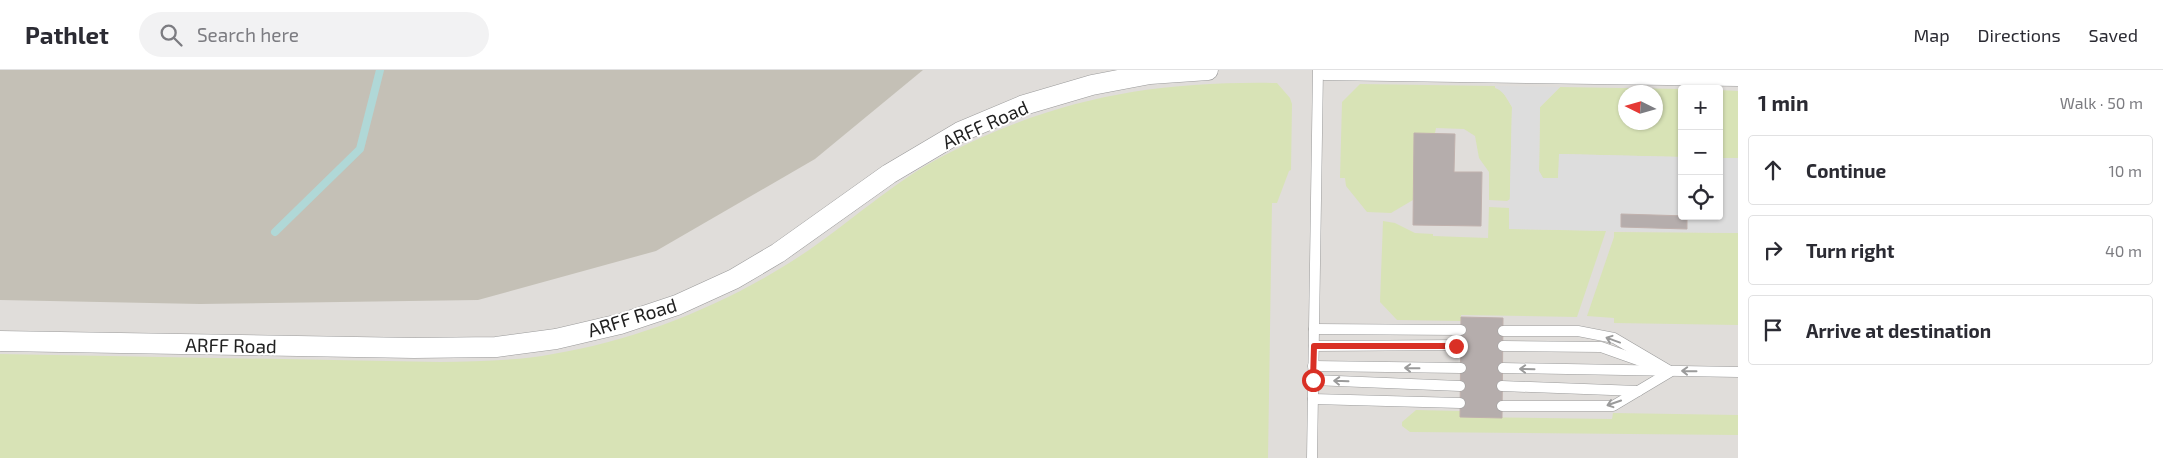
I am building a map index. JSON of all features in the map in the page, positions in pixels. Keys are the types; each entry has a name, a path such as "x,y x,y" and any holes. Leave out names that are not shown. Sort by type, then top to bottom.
{"street":[{"name":"ARFF Road","path":"0,341 423,348 496,347 556,339 620,324 677,305 734,279 778,253 889,174 960,132 1024,105 1092,86 1150,74 1208,70"},
{"path":"1324,70 1738,76"}],"lane":[{"path":"1312,458 1318,70"},
{"path":"1314,329 1461,330"},
{"path":"1503,331 1578,331 1614,338 1671,371"},
{"path":"1314,346 1461,345"},
{"path":"1503,346 1601,347 1671,371"},
{"path":"1313,366 1460,368"},
{"path":"1503,368 1738,372"},
{"path":"1502,406 1613,406 1671,371"},
{"path":"1313,380 1460,386"},
{"path":"1502,386 1639,391"},
{"path":"1313,399 1460,403"}],"shaded area":[{"path":"0,70 1738,70 1738,458 0,458"},
{"path":"0,70 923,70 815,159 656,251 478,300 200,304 0,300"},
{"path":"1495,86 1560,87 1540,107 1539,171 1543,178 1558,178 1559,154 1678,157 1678,215 1622,214 1621,227 1687,229 1687,220 1723,220 1723,158 1738,158 1738,233 1509,229 1512,107 1506,96"}],"green space":[{"path":"1277,83 1290,98 1292,104 1291,170 1277,203 1272,203 1268,458 0,458 0,354 440,362 525,358 585,348 618,340 681,318 743,290 800,256 889,190 926,166 986,135 1026,119 1106,97 1147,90 1189,85"},
{"path":"1360,84 1495,86 1495,88 1502,91 1512,107 1510,199 1507,201 1489,200 1489,172 1479,158 1475,136 1464,129 1436,128 1435,133 1414,133 1413,200 1391,213 1367,212 1346,186 1345,178 1340,178 1342,102"},
{"path":"1560,87 1618,88 1618,130 1663,130 1663,89 1678,89 1678,157 1560,154 1558,178 1543,178 1539,171 1540,107"},
{"path":"1723,90 1738,91 1738,158 1723,158"},
{"path":"1489,207 1509,208 1509,229 1606,231 1577,317 1461,315 1461,321 1397,320 1380,302 1383,221 1395,223 1415,233 1433,234 1433,236 1488,238"},
{"path":"1614,232 1738,233 1738,325 1614,323 1614,318 1587,316 1614,237"},
{"path":"1416,410 1460,411 1460,417 1612,419 1613,413 1738,415 1738,435 1410,432 1402,426 1402,422"}],"building":[{"path":"1414,133 1455,134 1454,172 1482,172 1481,226 1413,225"},
{"path":"1621,214 1678,216 1678,220 1687,220 1687,229 1621,227"},
{"path":"1461,317 1503,318 1502,418 1460,417"}],"waterway":[{"path":"275,232 360,149 380,70"}],"route":[{"path":"1313,380 1314,346 1456,346"}]}
